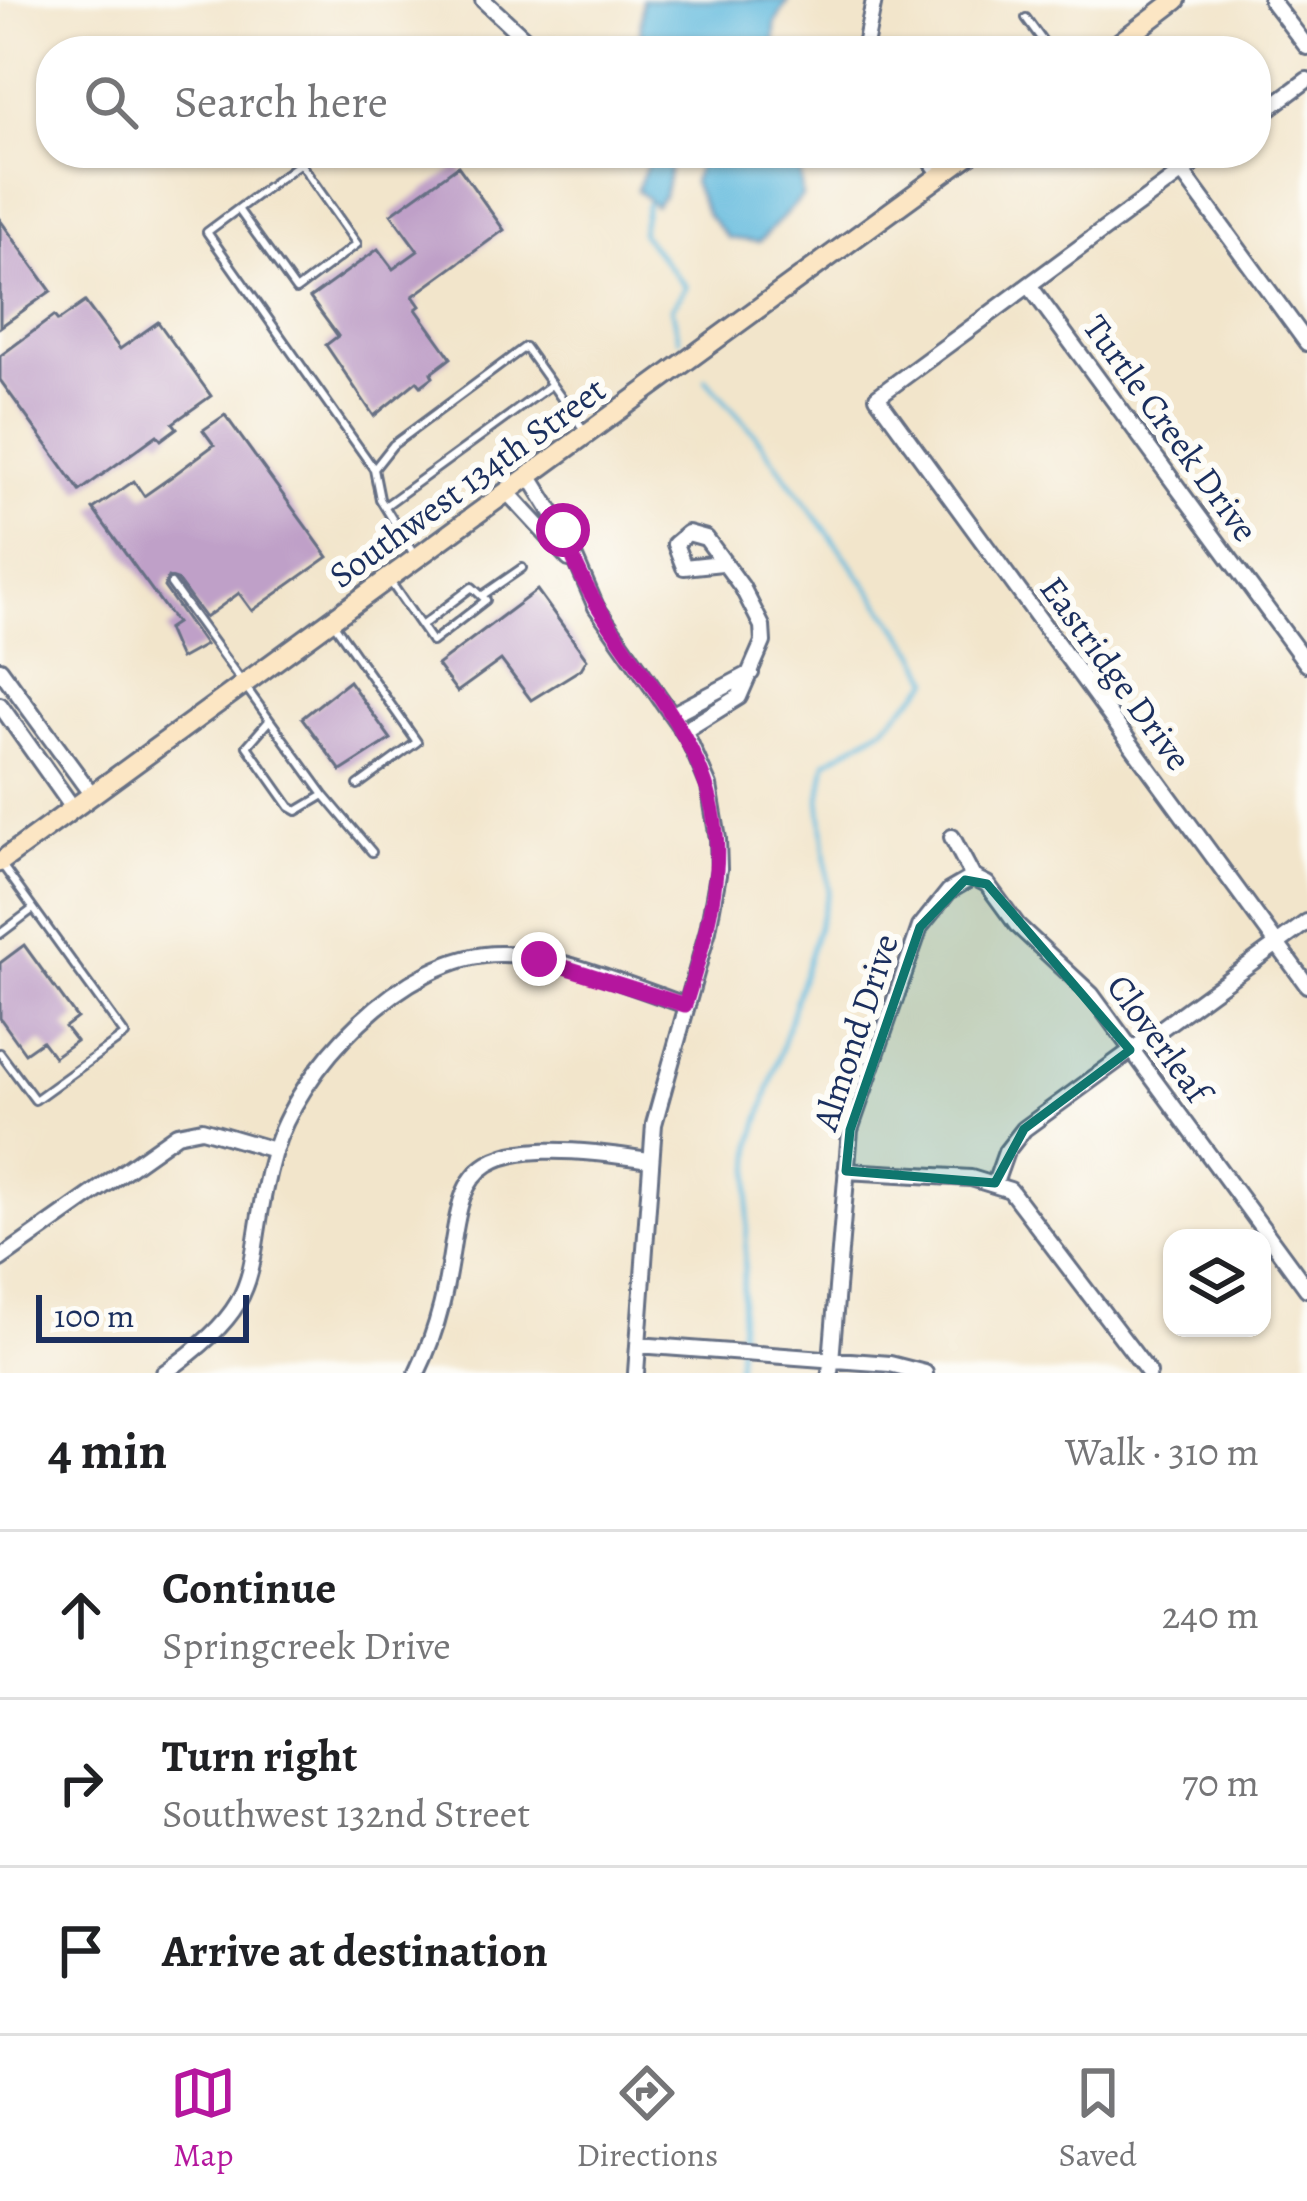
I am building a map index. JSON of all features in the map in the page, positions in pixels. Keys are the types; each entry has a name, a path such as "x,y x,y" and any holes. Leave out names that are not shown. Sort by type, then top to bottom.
{"main road":[{"path":"1128,36 1173,1"},
{"name":"Southwest 134th Street","path":"0,862 950,168"}],"street":[{"path":"483,0 522,36"},
{"path":"864,36 874,0"},
{"path":"1271,0 1307,47"},
{"path":"1271,107 1307,80"},
{"path":"936,168 941,174"},
{"path":"1029,285 1187,168"},
{"path":"1182,172 1307,344"},
{"name":"Eastridge Drive","path":"1029,285 878,397 1307,985"},
{"name":"Turtle Creek Drive","path":"1029,285 1307,664"},
{"path":"530,477 563,530 573,563 596,607 684,731 709,786 719,869 708,929 658,1102 649,1160 635,1373"},
{"path":"508,493 573,563"},
{"path":"684,731 727,708 747,687 763,642 762,626 722,563"},
{"path":"0,669 92,795"},
{"path":"673,714 751,673"},
{"path":"0,705 74,808"},
{"name":"Cloverleaf","path":"952,837 973,877 987,884 1029,938 1078,979 1307,1289"},
{"name":"Almond Drive","path":"831,1366 850,1130 920,927 949,891 973,877"},
{"path":"995,1183 1006,1151 1024,1129 1307,922"},
{"path":"164,1373 216,1334 248,1288 274,1150 302,1090 343,1039 451,962 519,955 685,1005"},
{"path":"0,1258 177,1134 212,1131 274,1150"},
{"path":"417,1373 437,1317 458,1202 482,1168 527,1150 649,1160"},
{"path":"846,1171 995,1183 1030,1211 1149,1373"},
{"path":"638,1345 925,1373"}],"lane":[{"path":"1026,18 1039,36"},
{"path":"292,168 207,232 374,469 384,506 417,559"},
{"path":"238,209 296,290 357,244 303,168"},
{"path":"374,469 393,445 525,347 587,435"},
{"path":"384,506 551,385"},
{"path":"483,595 522,568"},
{"path":"388,580 421,626 434,642 485,604 483,595 472,587 421,626"},
{"path":"171,584 324,796 372,852"},
{"path":"332,621 417,742 358,784"},
{"path":"269,721 248,746 262,770 297,811 324,796"},
{"path":"0,862 125,1036 35,1100 0,1053"},
{"path":"0,934 33,910"}],"highlighted area":[{"path":"965,880 987,884 1130,1050 1024,1129 995,1183 846,1171 850,1130 920,927"}],"water":[{"path":"642,0 788,0 775,24 775,36 640,36"},
{"path":"646,168 670,168 664,196 655,206 637,190"},
{"path":"697,168 800,168 802,197 759,242 728,238 707,214 693,182"}],"building":[{"path":"459,168 504,230 413,296 420,306 416,309 451,358 431,373 433,377 421,386 417,381 374,416 326,345 338,336 310,298 378,249 393,269 418,251 391,214"},
{"path":"0,220 51,291 0,327"},
{"path":"85,302 120,349 158,322 211,396 173,423 177,428 161,440 157,435 80,491 0,380 0,356 54,316 58,321"},
{"path":"225,415 328,557 252,611 239,593 205,618 177,580 168,577 164,587 205,645 180,659 167,629 176,623 93,509 134,481 144,496 171,477 214,445 203,430"},
{"path":"537,590 587,659 581,669 531,700 501,660 457,692 437,665"},
{"path":"349,681 391,739 341,771 302,718"},
{"path":"24,945 77,1018 65,1027 76,1041 54,1057 42,1041 25,1053 0,1018 0,963"}],"waterway":[{"path":"647,204 641,233 686,287 672,308 679,339"},
{"path":"706,379 754,433 916,652 931,680 884,727 826,762 820,798 829,890 753,1142 737,1373"}],"route":[{"path":"539,959 685,1005 708,929 719,869 716,817 704,772 684,731 583,586 563,530"}]}
